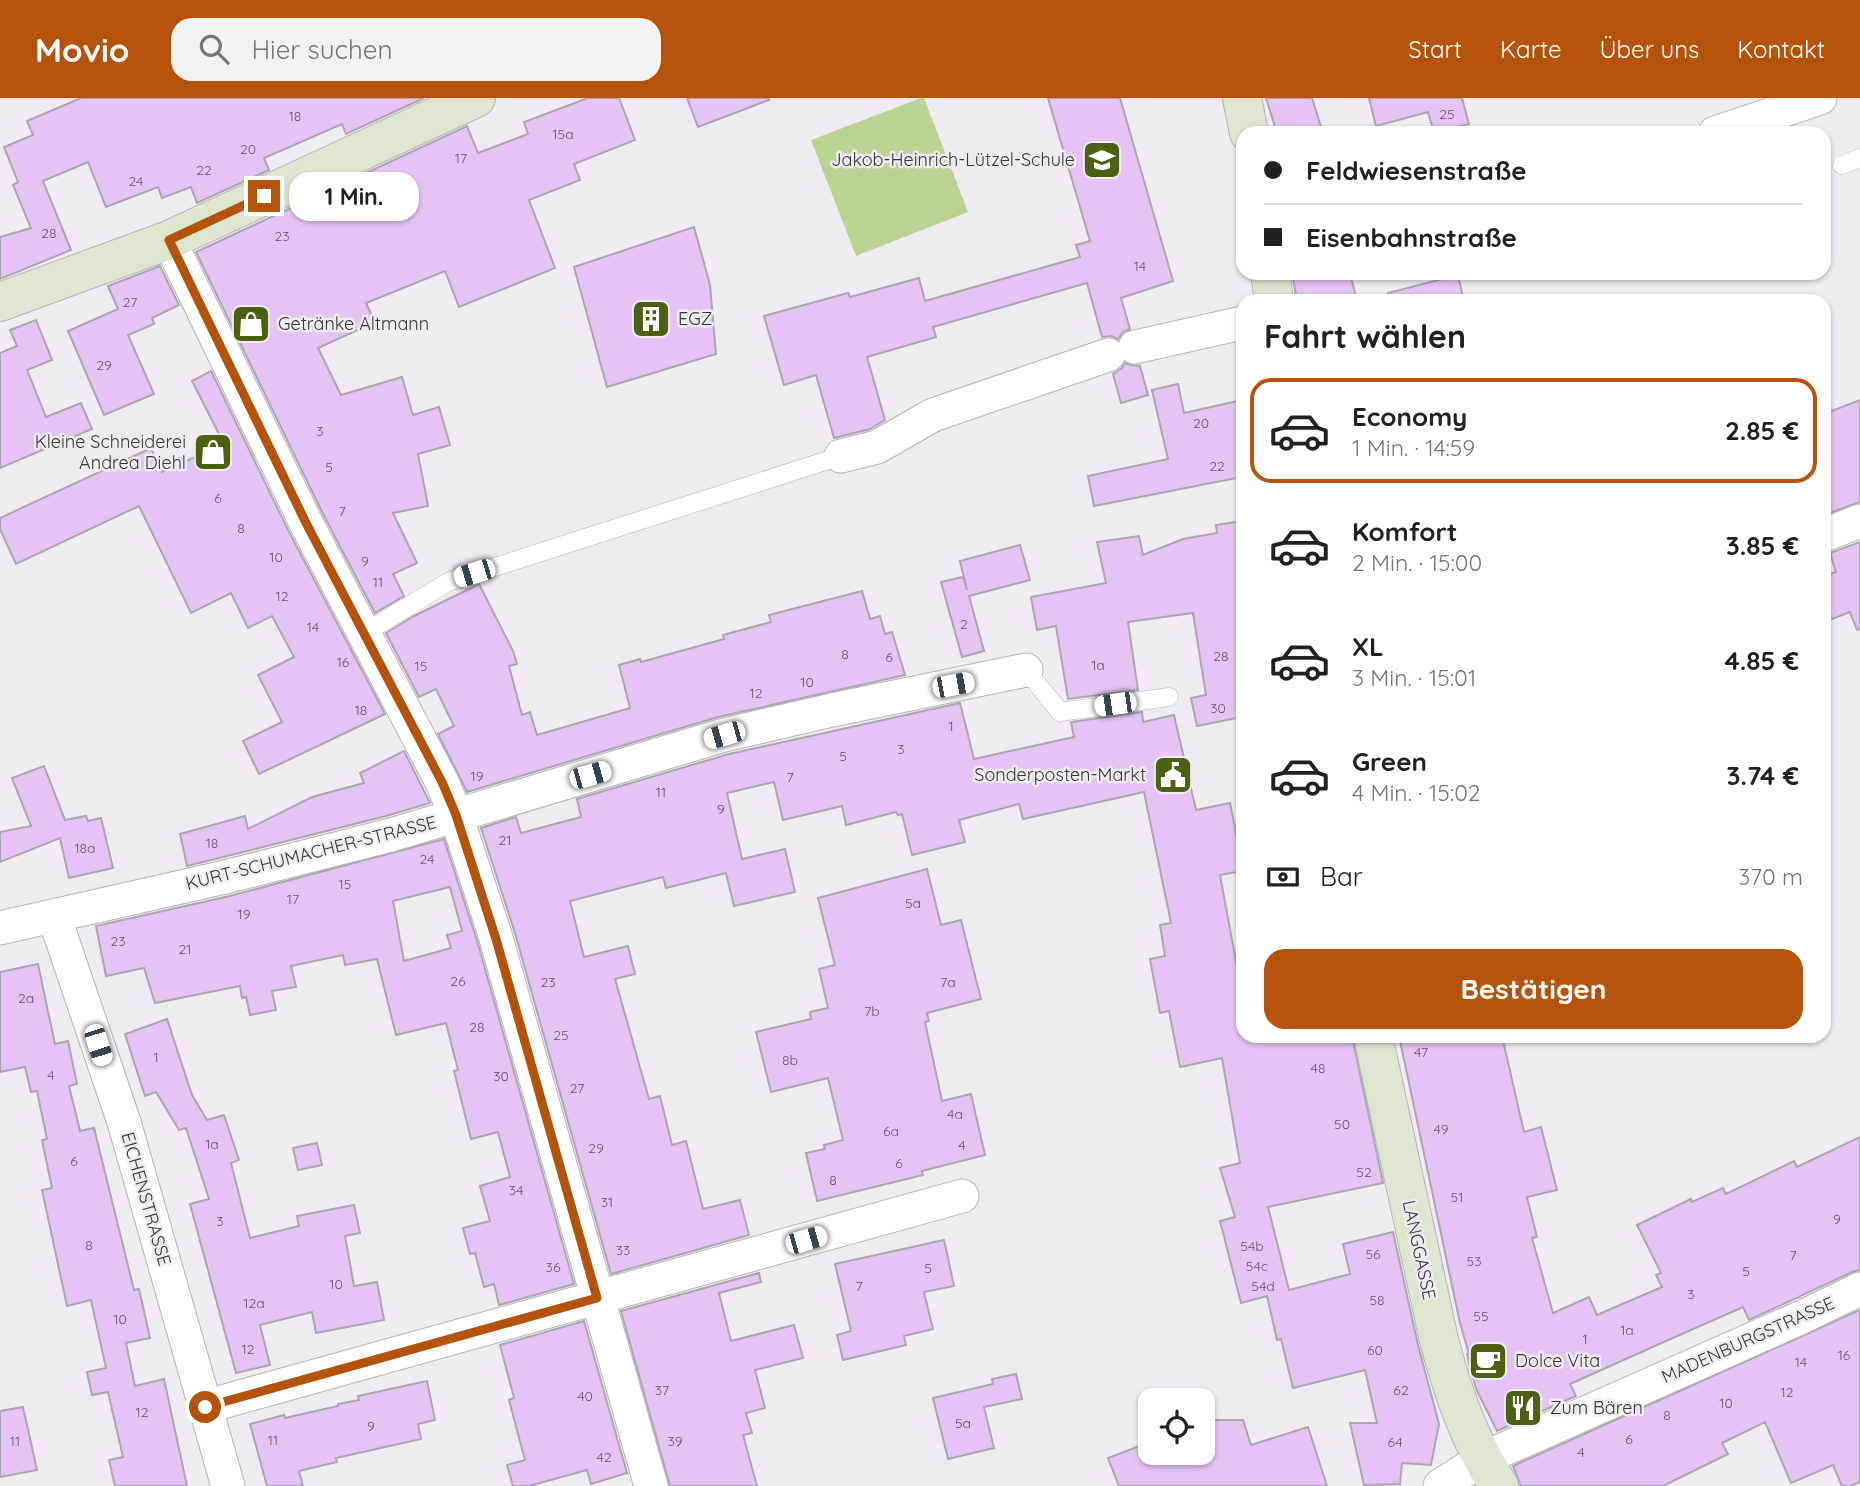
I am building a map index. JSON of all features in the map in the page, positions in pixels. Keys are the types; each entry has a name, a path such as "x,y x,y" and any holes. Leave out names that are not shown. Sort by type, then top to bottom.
{"main road":[{"path":"0,302 169,240 476,98"},
{"path":"1242,98 1248,126"},
{"name":"LANGGASSE","path":"1375,1043 1439,1340 1465,1425 1490,1473"}],"street":[{"path":"1736,126 1820,98"},
{"path":"169,240 306,523 442,782 456,815 496,939 651,1486"},
{"path":"841,456 877,447 933,415 1121,351 1236,324"},
{"path":"1831,532 1860,521"},
{"name":"KURT-SCHUMACHER-STRASSE","path":"0,928 250,871 391,835 724,735 1026,670"},
{"name":"EICHENSTRASSE","path":"54,916 124,1122 228,1486"},
{"path":"205,1407 962,1196"},
{"name":"MADENBURGSTRASSE","path":"1440,1486 1490,1473 1860,1289"}],"lane":[{"path":"1842,165 1860,158"},
{"path":"363,634 448,582 841,456"},
{"path":"1026,670 1060,712 1169,697"}],"green space":[{"path":"924,98 968,212 856,256 811,140"}],"building":[{"path":"81,98 424,98 346,134 342,124 264,158 269,170 197,203 191,187 162,198 158,187 106,207 88,162 43,181 71,250 0,279 0,237 31,228 13,185 18,182 4,147 33,135 27,121"},
{"path":"588,98 619,98 635,140 574,164 580,180 529,200 555,268 459,307 445,271 366,303 375,322 318,348 341,395 402,377 413,415 439,407 450,445 418,454 428,506 393,513 417,563 393,574 404,596 375,613 323,514 196,252 467,126 478,153 528,134 524,122"},
{"path":"687,98 769,98 769,100 698,127"},
{"path":"1048,98 1120,98 1173,281 1121,298 1130,329 1123,332 1118,339 1111,336 1102,337 1087,283 933,327 936,337 867,357 885,420 870,429 834,438 816,375 784,385 764,316 848,293 850,297 919,278 925,301 1080,257 1076,245 1090,241"},
{"path":"1266,98 1312,98 1321,126 1275,126"},
{"path":"1369,98 1462,98 1469,124 1432,126 1428,112 1376,126"},
{"name":"EGZ","path":"694,227 710,285 716,354 607,387 574,267"},
{"path":"160,266 179,305 152,318 154,324 128,335 154,394 104,415 68,331 118,309 108,286"},
{"path":"1293,280 1352,280 1355,294 1296,294"},
{"path":"1439,280 1459,280 1462,294 1388,294"},
{"path":"36,320 52,360 27,370 46,417 81,403 92,429 0,468 0,353 17,346 10,330"},
{"path":"1125,363 1140,366 1148,395 1121,403 1113,374"},
{"path":"211,371 289,532 385,714 259,774 243,741 282,722 258,675 294,657 272,616 248,628 231,593 191,613 139,506 16,564 0,529 0,518 151,448 162,472 202,454 198,444 219,434 192,381"},
{"path":"1178,384 1184,413 1236,401 1236,478 1094,506 1088,476 1168,459 1152,390"},
{"path":"1860,400 1860,502 1831,512 1831,411"},
{"path":"1236,522 1236,718 1197,726 1191,698 1206,695 1193,613 1128,622 1138,690 1068,699 1056,626 1037,630 1031,597 1106,583 1097,542 1139,536 1143,555 1183,539 1217,533 1216,525"},
{"path":"1860,542 1860,629 1857,630 1850,612 1831,619 1831,574 1836,572 1831,553"},
{"path":"1020,545 1030,580 969,596 984,651 962,657 941,582 963,577 967,590 960,561"},
{"path":"479,584 513,651 517,664 509,666 522,715 530,712 537,735 630,708 619,665 640,659 641,662 724,639 723,635 771,622 769,615 862,591 870,619 880,616 885,634 892,632 905,675 718,717 467,792 438,734 454,726 436,689 419,697 386,633"},
{"path":"960,703 974,759 1074,737 1071,722 1142,712 1143,722 1174,715 1196,810 1230,803 1236,833 1236,872 1220,875 1236,962 1236,1043 1353,1043 1383,1183 1268,1207 1289,1290 1350,1274 1343,1244 1393,1232 1439,1424 1431,1465 1402,1463 1400,1484 1364,1485 1350,1423 1377,1423 1365,1370 1293,1388 1281,1339 1277,1340 1267,1296 1241,1303 1220,1221 1235,1217 1220,1168 1240,1163 1222,1058 1180,1067 1169,1011 1160,1013 1150,959 1165,956 1160,925 1171,923 1144,792 1023,819 1019,804 959,820 965,842 912,855 902,814 898,815 896,812 846,825 842,806 783,820 774,782 727,793 742,859 785,849 795,892 734,906 726,873 666,888 663,877 570,901 584,957 628,946 635,974 615,979 649,1099 660,1096 672,1145 686,1141 703,1209 740,1200 749,1235 611,1274 515,933 481,828 516,817 521,833 581,817 577,799 729,754"},
{"path":"404,751 430,803 187,866 180,834 245,816 248,829 312,797 364,783 360,773"},
{"path":"44,766 65,820 86,816 88,821 101,818 113,868 69,878 60,838 0,862 0,832 31,826 12,778"},
{"path":"444,839 478,944 574,1284 499,1305 494,1284 484,1287 475,1253 470,1254 463,1228 490,1221 480,1186 510,1177 498,1132 471,1139 454,1071 458,1070 446,1023 396,1035 377,959 345,965 343,955 291,966 296,987 272,991 276,1010 250,1015 240,986 155,1003 144,968 106,976 96,926 230,896","holes":["450,887 462,931 447,935 451,948 404,961 393,901"]},
{"path":"927,869 941,925 961,920 981,999 927,1013 929,1021 925,1022 942,1101 971,1094 985,1155 922,1171 923,1175 817,1201 806,1153 825,1149 824,1145 843,1140 828,1078 771,1092 756,1032 811,1019 810,1012 828,1008 819,969 835,965 818,898"},
{"path":"38,964 55,1044 68,1041 77,1084 69,1086 80,1131 94,1128 134,1290 139,1289 150,1338 126,1343 135,1386 164,1379 187,1486 115,1486 109,1460 123,1457 108,1392 92,1395 87,1372 106,1368 91,1300 67,1306 42,1190 52,1188 42,1140 47,1139 37,1091 31,1092 25,1067 0,1072 0,972"},
{"path":"167,1019 192,1095 207,1120 224,1115 239,1160 231,1163 250,1238 299,1226 297,1216 354,1205 360,1233 345,1236 354,1286 377,1282 384,1320 316,1333 312,1312 260,1325 270,1365 236,1373 190,1204 209,1199 186,1128 179,1130 156,1092 145,1096 125,1034"},
{"path":"1400,1043 1504,1043 1524,1132 1541,1127 1557,1190 1527,1197 1537,1237 1532,1238 1553,1313 1589,1297 1597,1315 1662,1287 1656,1275 1661,1273 1637,1225 1691,1199 1692,1202 1723,1188 1726,1194 1794,1161 1797,1167 1860,1137 1860,1270 1749,1320 1743,1307 1657,1345 1570,1384 1576,1396 1497,1431 1477,1391"},
{"path":"317,1143 322,1165 298,1170 293,1148"},
{"path":"944,1240 954,1286 924,1292 933,1329 904,1336 906,1345 843,1360 837,1335 851,1331 835,1264"},
{"path":"759,1273 761,1282 719,1293 731,1341 794,1325 803,1358 755,1370 765,1408 746,1413 752,1433 743,1435 757,1486 670,1486 621,1311"},
{"path":"1860,1310 1860,1482 1842,1486 1833,1465 1791,1483 1765,1422 1722,1443 1728,1454 1663,1486 1521,1486 1513,1466"},
{"path":"584,1321 627,1473 591,1484 587,1470 529,1486 513,1486 507,1465 525,1460 509,1400 514,1398 500,1345"},
{"path":"1016,1374 1022,1399 984,1407 994,1448 948,1459 933,1398 993,1384 992,1379"},
{"path":"427,1381 435,1420 418,1424 421,1439 336,1458 337,1462 299,1471 303,1486 267,1486 250,1424 338,1406 359,1400 358,1396"},
{"path":"23,1407 37,1470 0,1477 0,1411"},
{"path":"1215,1420 1243,1420 1251,1445 1308,1427 1327,1486 1119,1486 1108,1458 1138,1447 1138,1465 1215,1465"}],"place":[{"name":"Jakob-Heinrich-Lützel-Schule","path":"1102,160"},
{"name":"EGZ","path":"651,319"},
{"name":"Getränke Altmann","path":"251,324"},
{"name":"Kleine Schneiderei Andrea Diehl","path":"213,452"},
{"name":"Sonderposten-Markt","path":"1173,775"},
{"name":"Dolce Vita","path":"1488,1361"},
{"name":"Zum Bären","path":"1523,1408"}],"route":[{"path":"205,1407 597,1298 496,939 456,815 442,782 306,523 169,240 264,196"}]}
